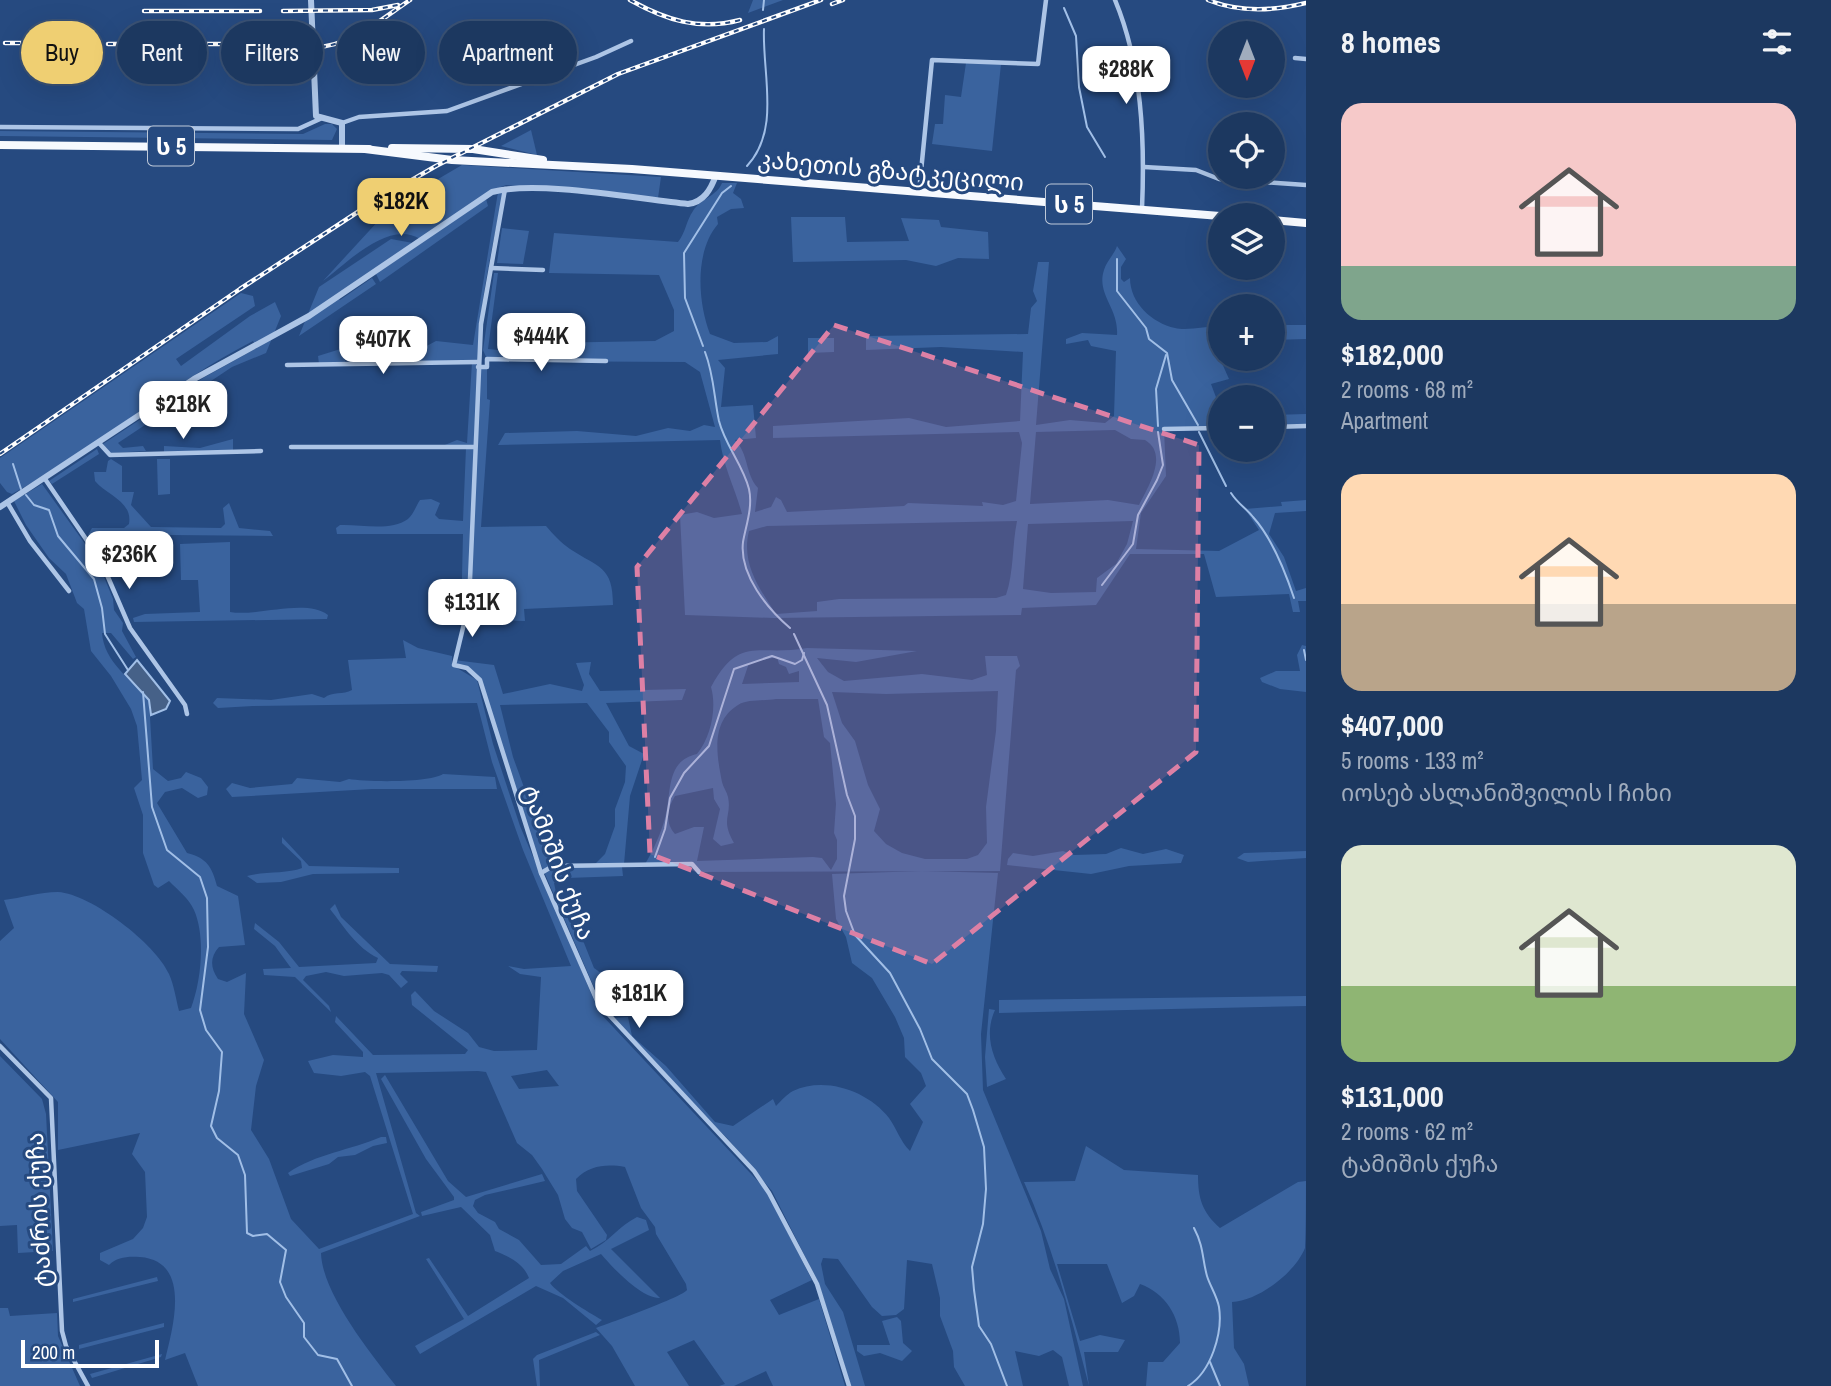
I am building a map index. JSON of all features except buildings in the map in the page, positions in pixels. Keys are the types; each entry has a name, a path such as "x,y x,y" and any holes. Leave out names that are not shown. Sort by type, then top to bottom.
{"highway":[{"name":"კახეთის გზატკეცილი","path":"0,145 365,149 452,160 716,175 1208,215"},
{"path":"1285,221 1306,223"}],"street":[{"path":"311,0 316,116 342,123 359,117 447,111 596,57 631,41"},
{"path":"919,193 932,60 1038,64 1046,0"},
{"path":"1115,0 1134,55 1144,167 1142,210"},
{"path":"1295,58 1306,59"},
{"path":"0,127 298,129 320,119"},
{"path":"341,148 342,123"},
{"path":"1144,167 1196,170 1219,179 1306,185"},
{"path":"0,507 194,380 309,316 492,192 505,189 542,189 688,204 702,199 716,175"},
{"path":"291,447 474,447 479,353 505,189"},
{"path":"491,268 543,270"},
{"path":"479,353 487,359 606,361"},
{"path":"287,365 487,367 487,359"},
{"path":"1285,427 1306,426"},
{"path":"1164,429 1208,428"},
{"path":"99,443 110,455 261,451"},
{"name":"ტამიშის ქუჩა","path":"474,447 469,603 453,660 454,665 467,668 480,680 541,873 601,1009 754,1171 769,1192 817,1284 849,1386"},
{"path":"45,479 101,561 130,628 185,705 187,714"},
{"path":"7,502 30,541 69,592"},
{"path":"541,873 553,866 670,864 692,864 699,872"},
{"name":"ტაძრის ქუჩა","path":"0,1046 51,1098 62,1331 66,1346 88,1386"}],"highlighted area":[{"path":"834,325 1199,445 1196,752 932,964 650,854 637,567"}],"shaded area":[{"path":"753,0 783,0 748,13"},
{"path":"966,63 1001,64 992,151 932,144 935,124 943,124 945,95 961,97"},
{"path":"325,124 332,124 337,129 332,140 0,136 0,131 303,134"},
{"path":"531,130 537,155 501,146"},
{"path":"462,165 661,177 658,198 506,185 490,191 420,239 408,234 382,239 323,281 392,206"},
{"path":"722,183 737,183 733,193 741,199 744,208 731,209 717,217 718,224 705,249 700,278 703,308 710,334 734,343 767,342 778,336 778,354 718,360 725,368 721,407 753,405 756,438 735,440 743,451 751,477 758,488 755,512 771,507 776,497 781,500 787,512 904,506 908,503 983,506 982,502 1003,505 1016,501 1022,443 1019,432 773,438 773,426 909,418 946,427 1020,421 1023,352 941,347 866,350 866,336 1028,334 1031,308 1037,301 1033,291 1038,262 1049,262 1036,425 1070,420 1105,423 1114,416 1116,351 1091,346 1088,340 1066,344 1066,339 1082,333 1117,335 1115,317 1102,279 1105,267 1117,246 1126,259 1121,267 1121,279 1124,282 1130,278 1138,303 1151,317 1166,325 1180,329 1208,327 1208,371 1225,371 1229,379 1208,385 1208,428 1164,429 1166,476 1141,513 1136,549 1219,551 1259,530 1245,509 1282,506 1281,502 1306,500 1306,511 1275,513 1269,534 1284,557 1296,591 1306,588 1306,601 1298,601 1300,612 1293,612 1289,594 1216,597 1204,554 1130,554 1096,605 1022,608 1021,615 774,618 685,615 680,515 697,512 714,518 742,514 720,440 498,445 505,433 577,431 636,436 668,428 690,431 704,425 715,427 700,372 685,362 492,361 487,359 483,350 494,273 498,273 488,349 508,351 544,343 655,341 674,331 674,310 659,275 549,273 554,233 678,242 696,207","holes":["1115,430 1131,439 1145,440 1152,446 1156,462 1139,505 1108,500 1030,504 1036,432","1017,521 1006,595 996,598 839,599 817,602 817,611 776,614 753,575 747,554 749,531 767,526","1133,521 1127,544 1116,564 1097,578 1096,592 1051,593 1023,589 1028,524"]},
{"path":"498,192 503,193 480,324 479,367 487,367 487,399 490,400 481,527 546,526 567,547 607,575 613,605 524,609 525,621 461,619 463,534 337,534 336,528 340,525 384,526 401,523 410,517 420,500 431,499 440,503 435,515 439,519 463,521 466,448 440,447 457,440 467,443 472,362 371,363 373,348 403,346 419,350 436,341 473,345"},
{"path":"486,199 488,206 380,282 376,274"},
{"path":"791,217 845,217 847,242 909,241 901,218 939,220 941,227 988,232 989,259 958,258 936,266 906,260 793,262"},
{"path":"502,228 529,231 523,264 497,263"},
{"path":"391,239 413,243 337,297 340,300 372,278 376,284 299,336 319,287"},
{"path":"241,293 253,296 255,306 176,359 181,366 250,316 275,302 281,316 266,353 232,367 118,443 123,448 143,446 146,451 109,453 103,444 203,378 257,348 253,341 191,377 43,476 12,494 7,492 0,483 0,458"},
{"path":"1285,325 1306,325 1306,339 1285,340"},
{"path":"808,338 834,338 834,352 808,353"},
{"path":"347,347 345,364 319,364 318,356"},
{"path":"1306,414 1306,426 1285,427 1285,415"},
{"path":"233,439 233,450 164,452 164,446 200,448"},
{"path":"97,449 99,454 52,484 49,481"},
{"path":"111,459 122,466 122,492 134,492 131,505 151,527 221,528 225,524 223,508 229,503 239,528 270,531 273,536 171,535 161,538 92,541 88,535 92,528 124,528 129,524 129,516 123,504 95,481 94,472 106,472"},
{"path":"157,459 170,459 170,494 158,495"},
{"path":"42,484 98,562 113,599 114,610 123,623 122,631 136,657 133,659 111,633 102,633 104,643 119,670 149,700 153,769 168,781 181,778 186,772 201,778 208,787 207,795 198,798 182,788 165,792 157,803 187,853 208,864 217,886 238,896 245,945 219,947 212,966 218,979 227,982 246,973 244,1014 264,1060 256,1086 251,1130 269,1159 291,1219 319,1249 413,1214 370,1076 365,1072 341,1076 314,1073 308,1061 333,1055 363,1057 363,1052 335,1022 336,1016 373,1055 465,1054 468,1050 412,1005 411,995 415,991 434,1011 468,1033 479,1047 494,1051 537,1050 541,977 520,974 508,966 524,969 571,966 523,850 492,762 477,703 218,708 213,703 217,698 271,700 312,694 324,698 349,691 352,690 348,660 406,658 403,640 418,648 452,656 452,665 477,680 493,744 520,826 599,1012 766,1190 812,1280 770,1300 779,1315 819,1299 845,1386 773,1386 766,1371 734,1386 719,1386 725,1384 694,1340 667,1352 689,1386 635,1386 612,1346 596,1328 673,1298 687,1290 686,1284 656,1234 655,1227 641,1208 625,1167 599,1167 576,1179 577,1191 607,1235 606,1240 591,1249 582,1232 572,1228 565,1219 558,1195 542,1169 532,1155 517,1143 486,1072 478,1071 376,1073 416,1213 420,1216 321,1253 323,1269 339,1304 396,1386 198,1386 185,1353 165,1360 172,1331 175,1298 173,1283 167,1270 156,1261 140,1257 123,1258 109,1265 100,1260 100,1253 133,1239 143,1228 147,1217 145,1172 132,1154 140,1133 58,1150 58,1102 0,1039 0,941 14,928 4,900 44,893 72,895 121,922 151,949 171,978 179,1011 191,1008 200,973 198,921 189,902 169,881 158,888 154,885 143,853 143,815 134,788 142,780 137,726 131,709 111,676 91,651 84,609 77,603 66,574 49,558 26,525 14,501","holes":["547,1070 559,1086 519,1089 511,1076"]},
{"path":"230,542 230,612 307,608 328,615 327,619 134,622 133,618 145,614 200,612 198,580 181,580 180,544"},
{"path":"1302,645 1306,646 1306,692 1280,689 1262,682 1260,678 1276,671 1300,671 1297,655"},
{"path":"807,648 917,651 856,662 817,658 828,672 844,681 922,674 972,680 987,675 985,656 1017,656 1020,666 1016,670 1000,871 699,872 692,864 645,864 663,824 675,771 679,763 697,754 706,739 713,713 711,687 721,670 731,660 751,651","holes":["777,657 779,664 786,667 789,674 799,671 799,682 742,684 749,663","998,691 996,731 986,807 987,843 978,855 967,859 925,859 902,853 886,844 874,831 880,809 868,785 855,741 842,723 832,692 886,694","818,699 824,737 830,743 836,804 834,833 837,840 837,859 831,870 822,858 813,857 697,861 704,827 694,827 675,834 672,830 668,820 670,805 675,796 713,788 714,799 720,809 713,839 721,846 734,843 727,823 728,797 718,761 719,730 729,712 738,705 751,701"]},
{"path":"137,660 170,701 166,709 151,715 149,700 125,674"},
{"path":"454,660 494,665 503,694 550,684 582,691 584,685 576,663 591,662 589,674 600,691 686,689 682,700 606,703 629,746 644,754 630,796 624,864 594,865 605,854 615,826 615,809 625,782 626,766 609,742 609,732 587,703 500,705 513,757 553,867 622,867 623,876 567,878 554,883 558,902 584,943 594,968 605,976 617,1011 607,1013 603,1008 525,828 480,680 467,668 454,665"},
{"path":"443,774 495,777 497,789 372,789 232,797 226,789 232,783 250,788 292,784 297,778 340,782 349,779 398,781 425,779"},
{"path":"282,837 309,866 399,868 399,873 313,874 281,882 257,883 247,876 302,868 301,861 282,843"},
{"path":"1121,848 1143,854 1166,849 1184,855 1181,863 1129,866 1091,874 1007,865 1013,853 1033,856 1063,851 1074,855 1106,854"},
{"path":"1306,851 1306,858 1248,862 1237,858 1244,853"},
{"path":"922,871 998,873 981,1034 983,1090 1041,1231 1050,1269 1064,1299 1083,1386 1069,1386 1062,1357 1053,1350 1039,1356 1015,1351 1023,1386 965,1386 954,1367 953,1351 940,1316 940,1298 932,1264 907,1260 904,1309 896,1315 882,1316 872,1307 838,1259 823,1258 821,1264 825,1284 843,1312 865,1386 851,1386 819,1284 772,1191 727,1138 655,1067 614,1018 628,1017 632,1036 666,1066 715,1122 733,1126 773,1099 776,1106 793,1091 819,1085 832,1086 858,1094 880,1108 910,1151 923,1122 910,1104 926,1086 921,1073 905,1057 904,1038 872,978 852,963 846,937 836,919 832,874"},
{"path":"335,904 341,917 390,964 438,966 437,972 402,971 400,974 408,982 401,988 389,975 382,973 344,976 326,972 306,976 303,980 329,1006 331,1012 295,977 264,975 263,969 291,968 275,946 254,929 255,923 279,942 299,967 376,963 378,958 357,943 330,909"},
{"path":"1306,996 1306,1006 999,1013 999,1000"},
{"path":"989,1009 995,1010 990,1028 991,1046 1006,1079 987,1087 985,1057"},
{"path":"0,1056 42,1099 46,1114 53,1251 18,1253 17,1225 0,1226"},
{"path":"385,1075 448,1181 466,1197 542,1174 545,1181 485,1195 475,1200 473,1206 478,1213 495,1222 499,1229 519,1240 541,1265 561,1264 586,1246 590,1251 597,1247 637,1217 646,1220 649,1230 611,1249 660,1298 636,1288 601,1254 563,1271 550,1283 566,1297 602,1320 596,1325 563,1298 536,1286 420,1354 415,1346 464,1319 426,1259 429,1258 468,1316 529,1278 520,1264 495,1251 490,1235 461,1207 422,1216 421,1212 454,1200 454,1197 426,1159 381,1079"},
{"path":"386,1137 387,1143 373,1146 355,1155 338,1157 329,1164 290,1176 288,1173 310,1161"},
{"path":"1086,1146 1124,1170 1198,1175 1202,1204 1220,1228 1298,1182 1306,1181 1305,1248 1300,1257 1284,1276 1264,1291 1232,1302 1234,1348 1244,1364 1249,1386 1146,1386 1148,1362 1163,1362 1180,1343 1174,1315 1164,1300 1140,1284 1134,1296 1122,1303 1107,1264 1057,1264 1080,1341 1100,1335 1125,1340 1118,1352 1084,1352 1089,1386 1053,1257 1024,1182 1075,1181"},
{"path":"157,1277 158,1281 73,1302 73,1299"},
{"path":"0,1308 8,1308 10,1316 57,1313 58,1336 80,1386 0,1386"},
{"path":"897,1317 901,1321 903,1343 912,1351 902,1361 880,1353 864,1356 857,1351 857,1345 890,1345 882,1321"},
{"path":"164,1323 164,1327 79,1349 79,1345"},
{"path":"596,1332 600,1335 539,1360 540,1386 537,1386 533,1359 537,1355"},
{"path":"162,1354 161,1357 92,1378 90,1374"}],"waterway":[{"path":"763,10 764,0"},
{"path":"1064,8 1076,36 1079,87 1087,127 1105,157"},
{"path":"747,166 764,136 767,118 764,29"},
{"path":"703,346 685,298 684,253 722,193 731,186"},
{"path":"1117,259 1117,291 1146,328 1149,339 1167,353 1172,380 1198,425"},
{"path":"705,352 722,430 749,489 750,509 743,542 746,567 764,601 790,628"},
{"path":"1158,426 1156,389 1166,355"},
{"path":"1102,585 1133,544 1138,515 1163,465 1158,432"},
{"path":"1199,432 1226,486"},
{"path":"13,464 21,489"},
{"path":"1231,493 1266,535 1294,598"},
{"path":"26,495 34,505 49,510 58,536 94,579 102,608 105,634 128,670"},
{"path":"794,634 827,705 847,795 855,816 855,839 844,896 846,911 855,935 890,973 920,1029 932,1059 967,1094 984,1147 986,1189 983,1224 972,1267 974,1290 979,1326 991,1344 1007,1386"},
{"path":"1304,650 1306,660"},
{"path":"655,857 665,829 670,798 684,773 709,746 734,669 772,656 795,664 802,660 804,653"},
{"path":"143,692 152,807 167,850 200,877 207,898 208,947 200,1010 206,1030 222,1052 219,1091 211,1126 217,1138 238,1155 245,1175 247,1233 253,1236 267,1234 286,1250 280,1282 286,1297 304,1323 304,1337 318,1355 337,1359 352,1386"},
{"path":"1188,1386 1209,1362 1217,1340 1220,1317 1194,1228"},
{"path":"1210,1362 1220,1386"}],"railway":[{"path":"323,46 355,36 410,0"},
{"path":"630,0 683,22 711,24 740,20"},
{"path":"0,454 240,289 370,204 436,166 618,74 821,0"},
{"path":"832,4 843,0"},
{"path":"1208,0 1244,9 1281,8 1306,3"},
{"path":"283,11 372,10 398,5"},
{"path":"144,11 260,11"},
{"path":"5,43 21,43"},
{"path":"108,44 221,44"}]}
